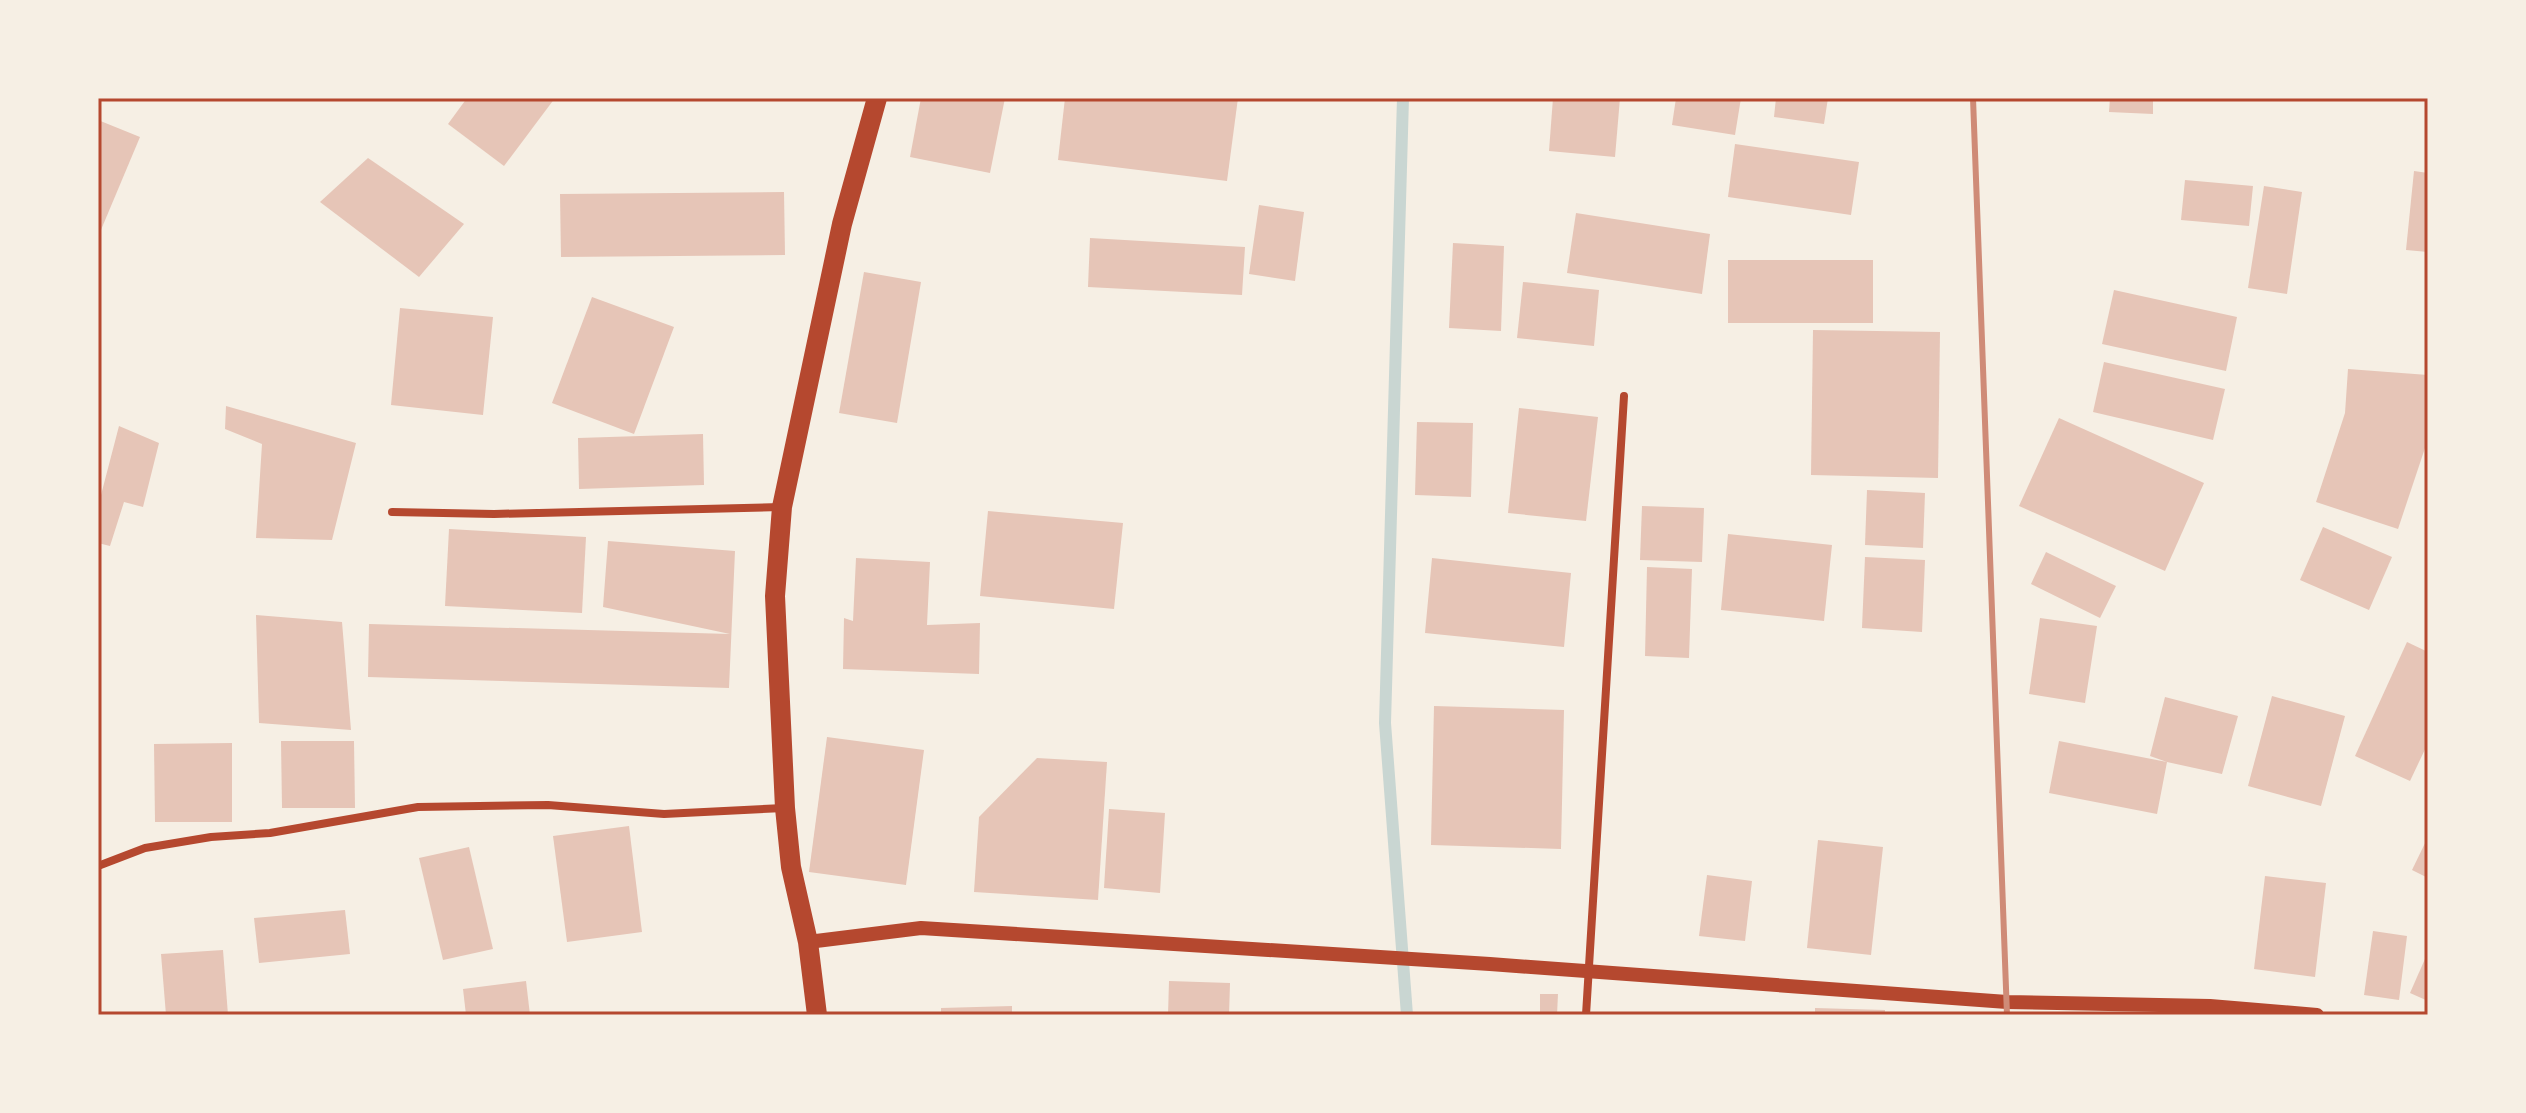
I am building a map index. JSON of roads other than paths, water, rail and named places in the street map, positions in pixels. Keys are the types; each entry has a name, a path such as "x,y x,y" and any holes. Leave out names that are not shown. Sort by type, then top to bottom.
{"main road":[{"path":"817,1015 808,942 791,867 785,808 775,596 782,507 842,224 877,98"}],"street":[{"path":"1586,1015 1624,396"},
{"path":"392,512 494,514 782,507"},
{"path":"98,866 157,846 211,837 270,833 418,807 548,805 664,814 785,808"},
{"path":"808,942 921,928 1490,964 2007,1002 2210,1006 2317,1015"}],"waterway":[{"path":"1403,98 1385,723 1407,1015"}],"railway":[{"path":"1973,98 2007,1015"}]}
